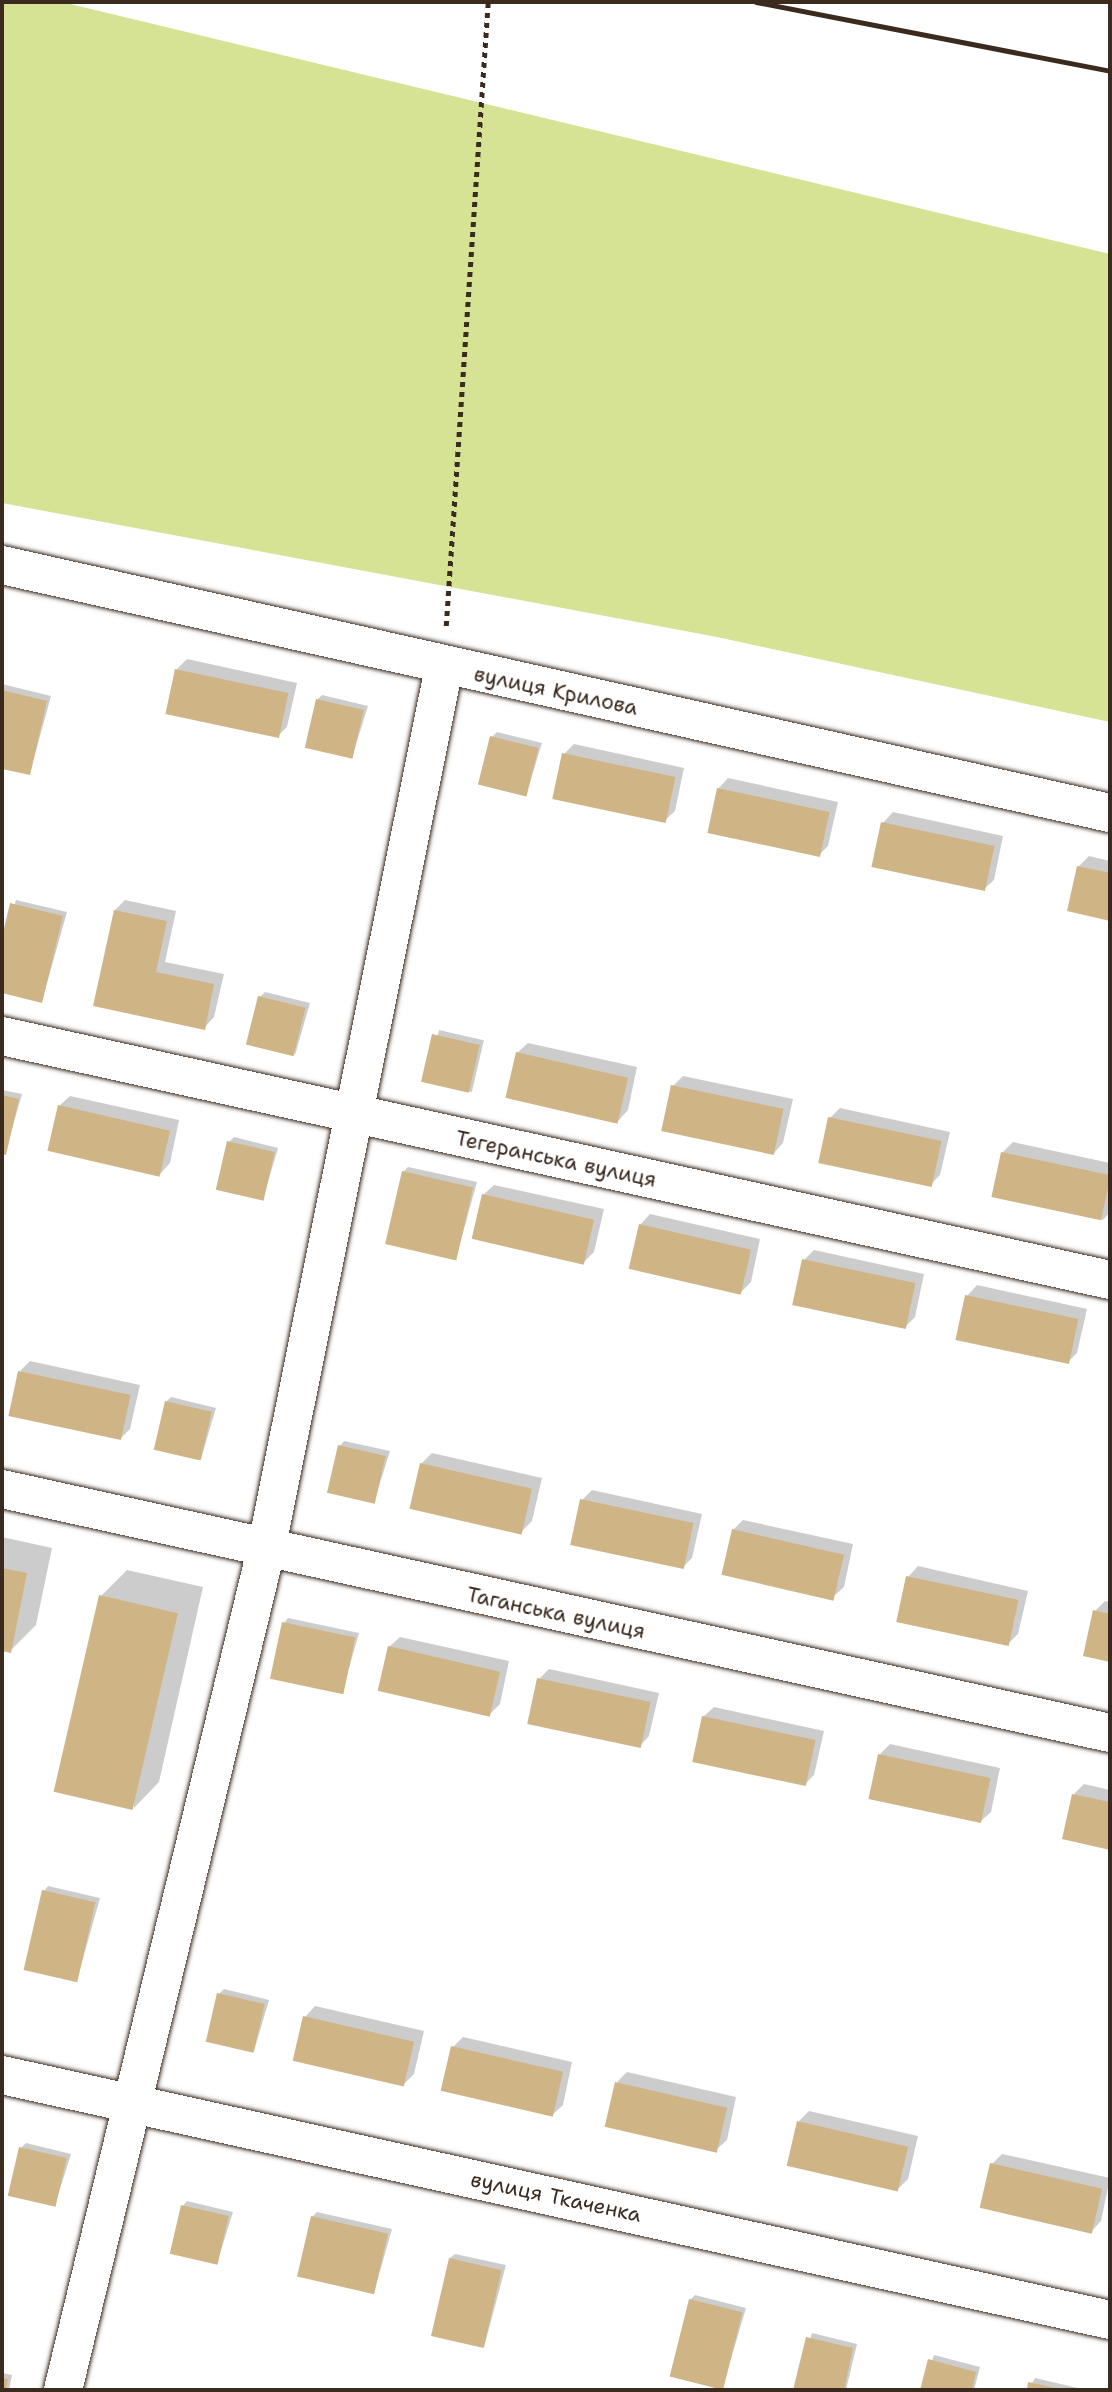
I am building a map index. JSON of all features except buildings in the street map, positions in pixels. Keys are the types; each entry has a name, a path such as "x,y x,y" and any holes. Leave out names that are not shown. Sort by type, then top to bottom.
{"street":[{"name":"вулиця Крилова","path":"2,565 444,667 1110,813"},
{"path":"63,2390 128,2103 266,1550 444,667"},
{"name":"Тегеранська вулиця","path":"2,1036 1110,1280"},
{"name":"Таганська вулиця","path":"2,1489 266,1550 1110,1733"},
{"name":"вулиця Ткаченка","path":"2,2075 1110,2320"}],"path":[{"path":"444,667 488,2"}],"green space":[{"path":"2,2 62,2 1110,254 1110,722 717,637 2,503"}],"railway":[{"path":"756,2 1110,71"}]}
